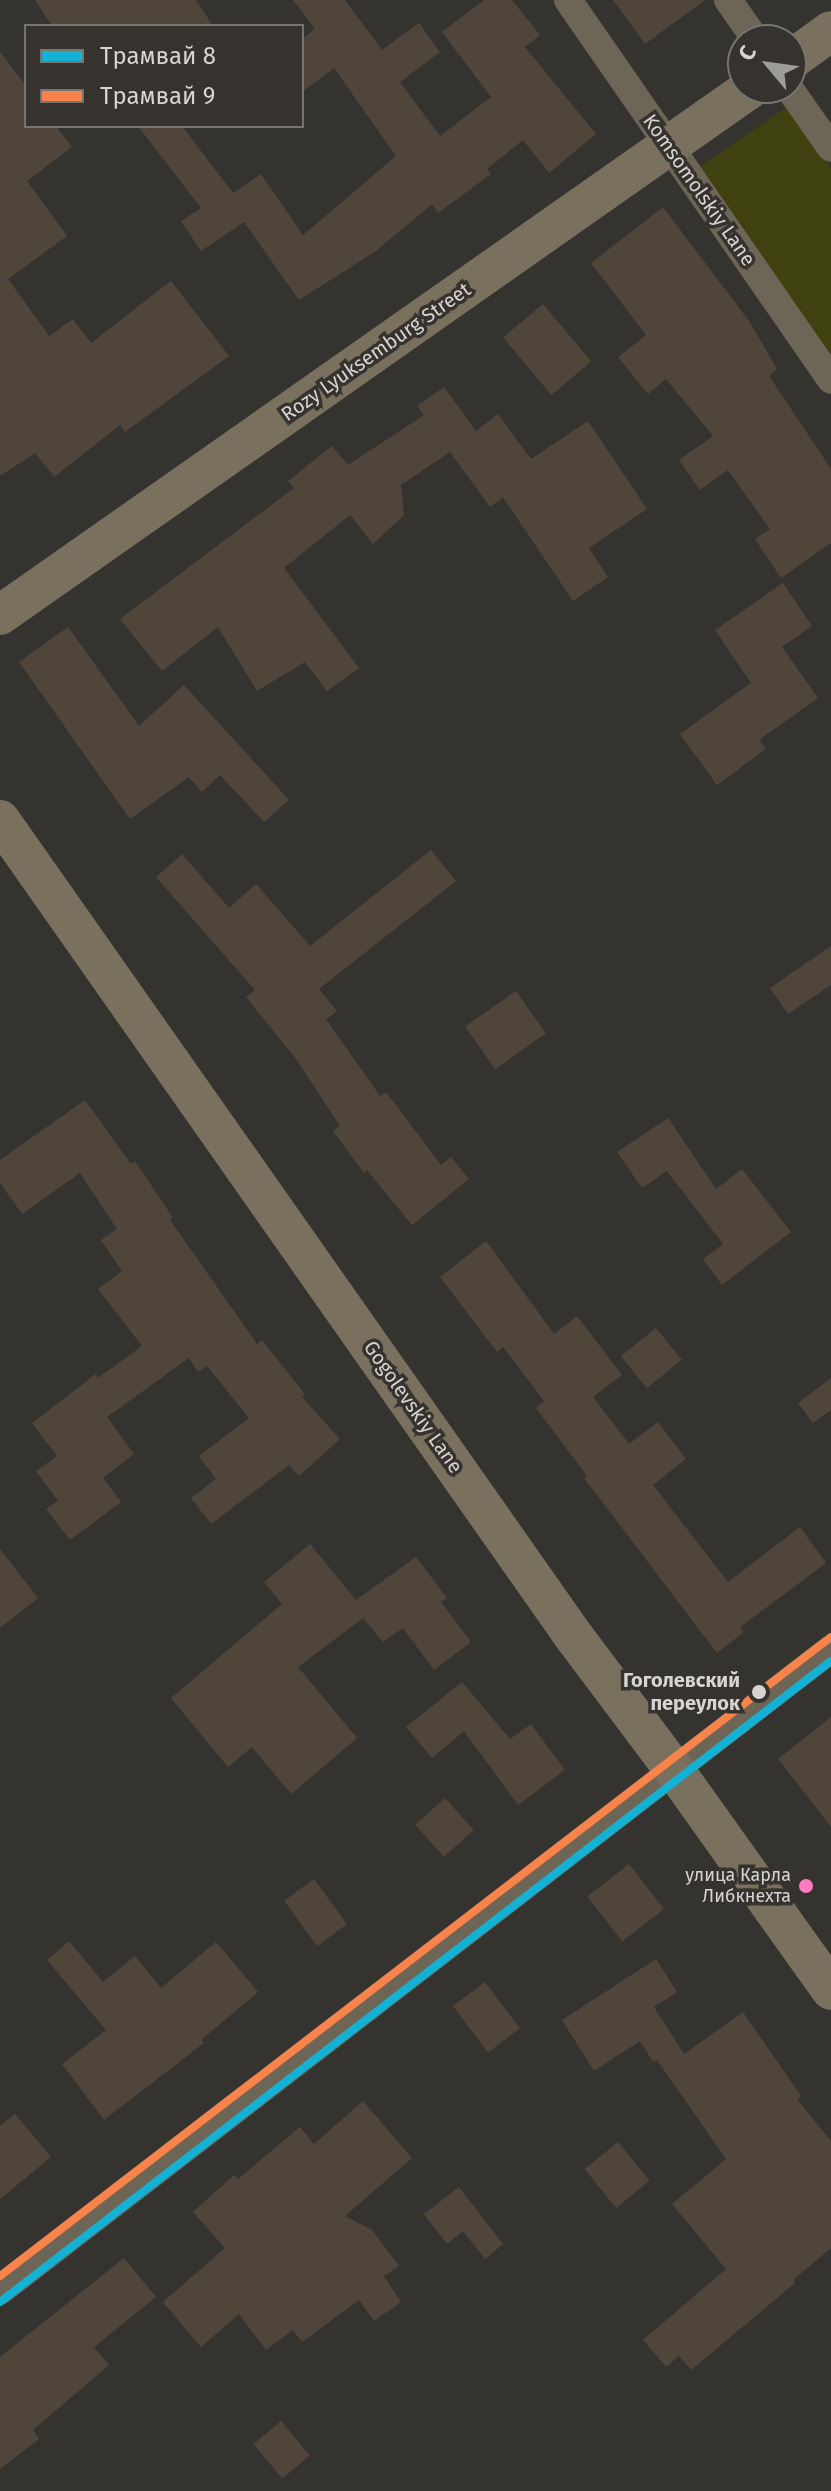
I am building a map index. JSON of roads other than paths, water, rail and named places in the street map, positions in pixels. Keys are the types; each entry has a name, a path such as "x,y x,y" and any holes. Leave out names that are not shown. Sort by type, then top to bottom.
{"main road":[{"path":"807,48 831,31"},
{"name":"Rozy Lyuksemburg Street","path":"0,615 728,104"},
{"name":"Gogolevskiy Lane","path":"0,820 575,1638 675,1770 831,1990"}],"street":[{"name":"Komsomolskiy Lane","path":"568,0 831,380"},
{"path":"728,0 745,24"},
{"path":"800,104 831,148"},
{"path":"0,2291 831,1649"}],"tram line":[{"name":"9","path":"0,2276 831,1637"},
{"name":"8","path":"0,2302 831,1661"}],"place":[{"name":"Гоголевский переулок","path":"759,1692"},
{"name":"улица Карла Либкнехта","path":"806,1886"}]}
